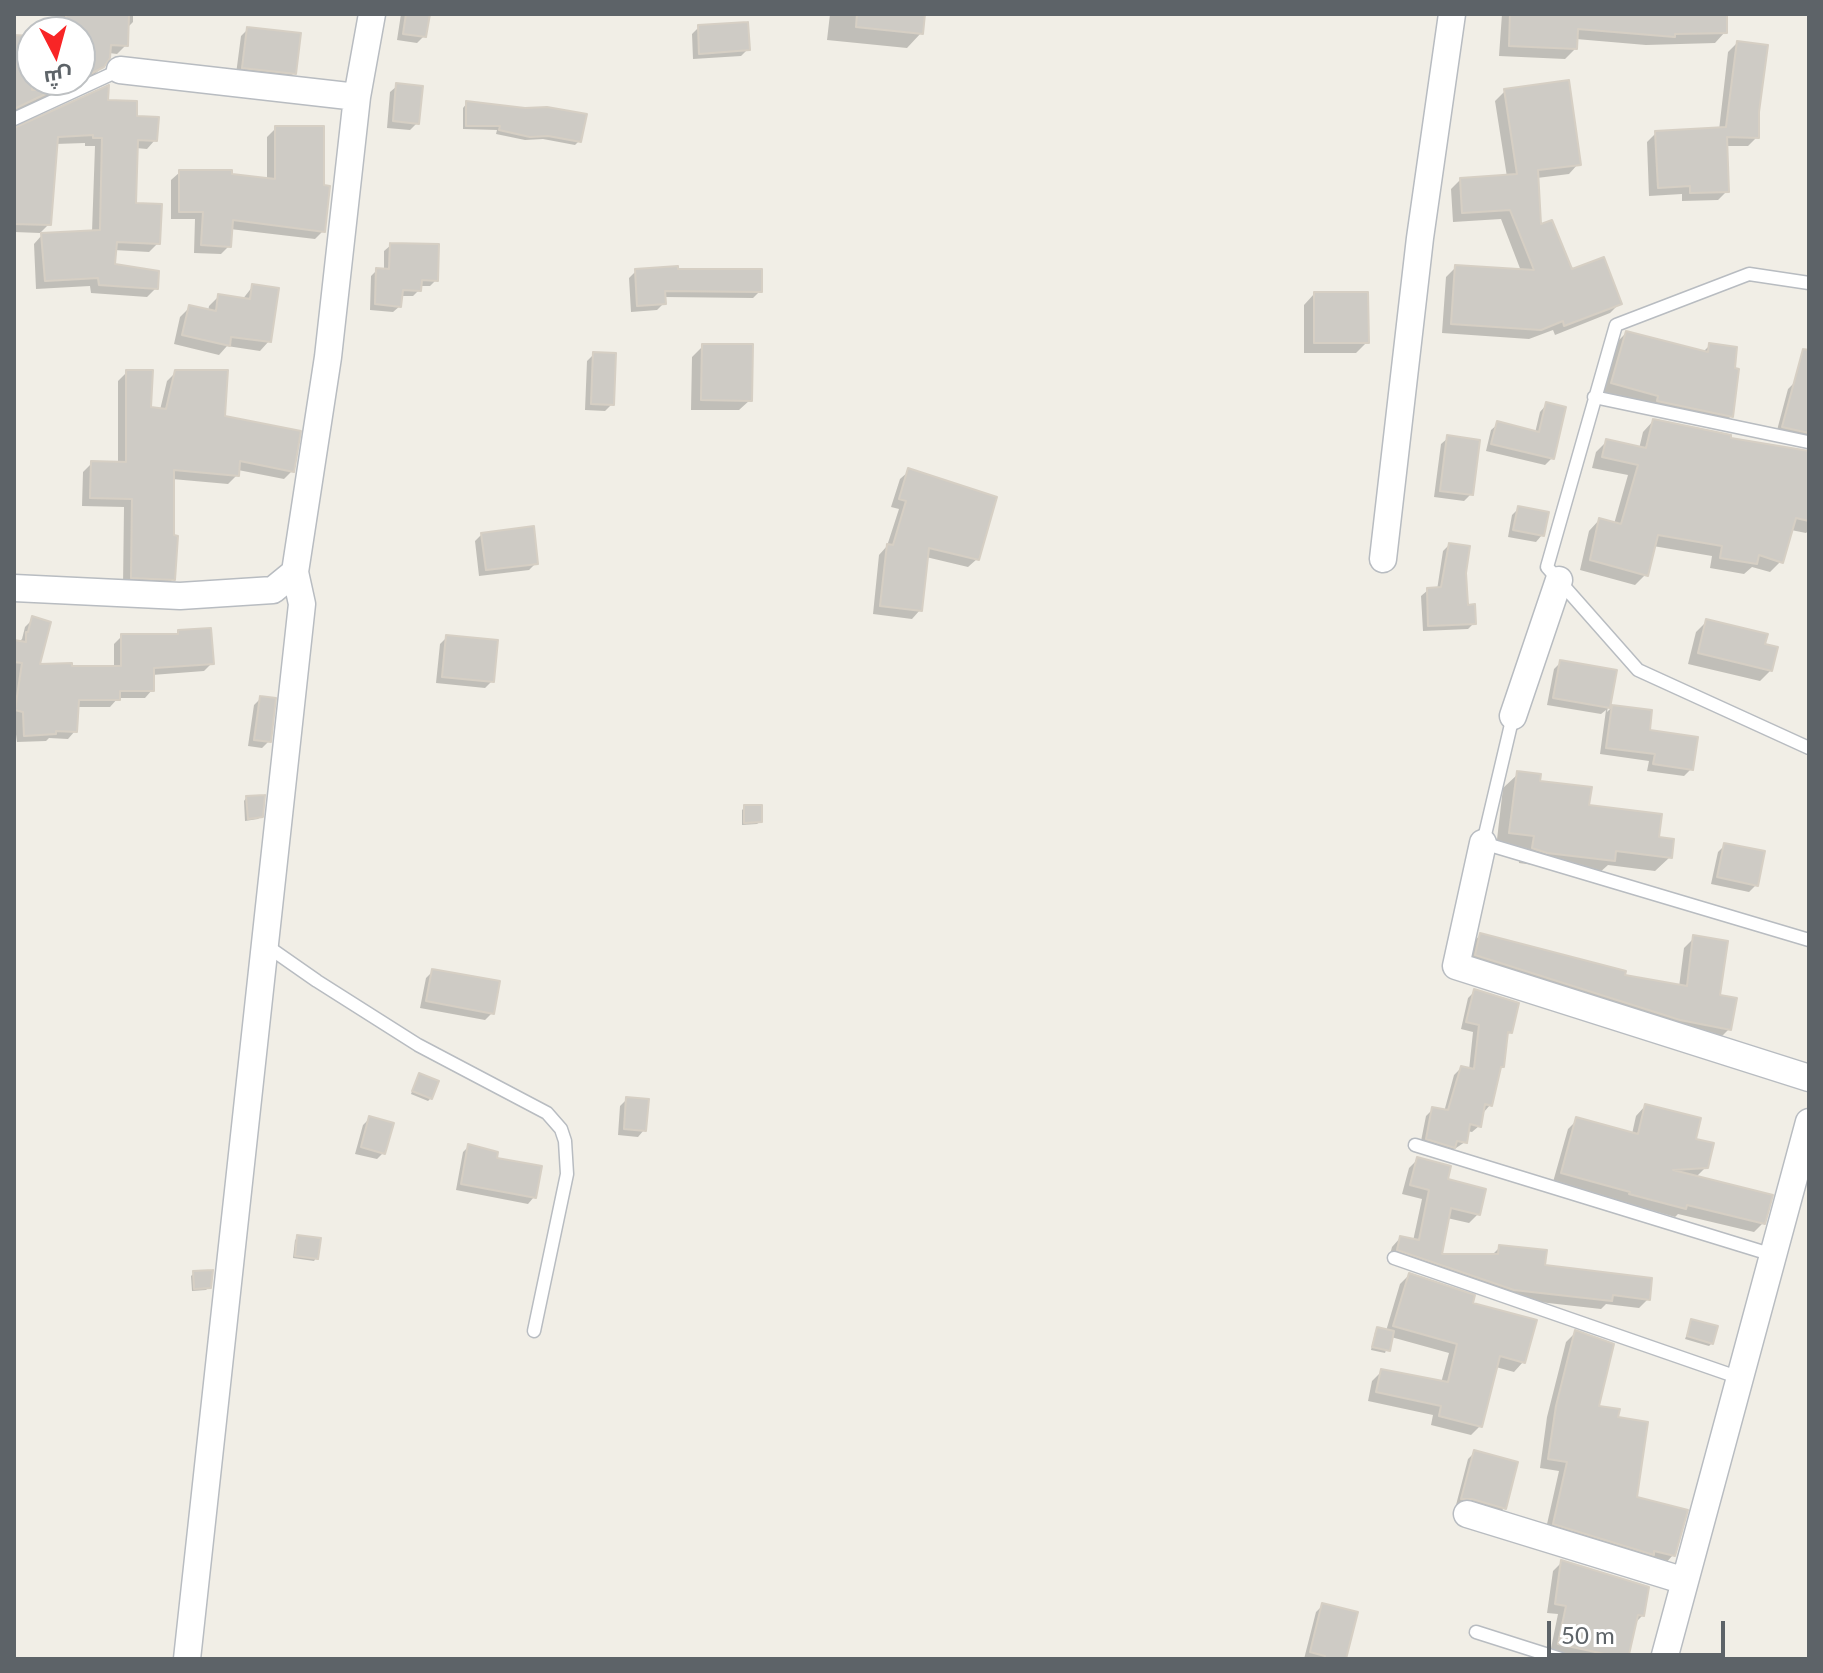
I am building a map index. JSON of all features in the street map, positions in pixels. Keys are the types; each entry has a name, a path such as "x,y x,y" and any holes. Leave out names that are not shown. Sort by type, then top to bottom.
{"street":[{"path":"187,1659 302,604 295,572 328,357 357,97 372,14"},
{"path":"1383,559 1420,238 1452,14"},
{"path":"120,70 357,97"},
{"path":"14,588 180,596 273,590 295,572"},
{"path":"1513,716 1559,580"},
{"path":"1483,843 1456,966 1809,1078"},
{"path":"1664,1659 1809,1122"},
{"path":"1467,1514 1685,1581"}],"lane":[{"path":"14,119 120,70"},
{"path":"1809,283 1749,274 1616,325 1547,567 1638,670 1809,748"},
{"path":"1594,397 1808,442"},
{"path":"1513,716 1483,843 1809,940"},
{"path":"264,944 418,1045 547,1113 561,1129 567,1174 534,1331"},
{"path":"1415,1145 1773,1255"},
{"path":"1394,1258 1740,1378"},
{"path":"1476,1632 1561,1659"}],"building":[{"path":"129,14 128,46 111,45 110,58 104,67 96,71 96,16 66,16"},
{"path":"406,14 430,14 426,37 403,34"},
{"path":"857,14 925,14 923,34 856,27"},
{"path":"1510,14 1727,14 1727,33 1675,34 1675,37 1578,29 1577,49 1509,46"},
{"path":"748,22 750,50 699,54 698,25"},
{"path":"247,27 301,33 296,74 242,68"},
{"path":"14,35 16,96 41,96 14,109"},
{"path":"1737,41 1768,45 1759,112 1759,138 1727,137 1729,192 1690,193 1690,186 1658,188 1655,131 1726,127"},
{"path":"1569,80 1581,165 1538,170 1541,224 1552,220 1572,269 1604,257 1622,304 1564,326 1563,321 1541,330 1451,324 1455,265 1534,270 1510,210 1462,213 1460,178 1517,174 1504,89"},
{"path":"396,83 423,86 419,124 393,121"},
{"path":"109,85 108,100 137,101 137,116 159,117 157,141 138,140 136,203 162,204 160,244 117,242 115,264 159,271 158,289 99,285 98,278 45,281 41,233 100,230 102,138 93,138 93,135 58,137 51,225 14,224 14,128 85,96 96,96 96,91"},
{"path":"466,101 525,108 547,107 587,114 581,142 548,136 530,137 499,130 500,126 466,126"},
{"path":"275,126 324,126 324,185 330,186 325,232 233,220 231,247 201,245 203,212 179,212 179,170 232,170 232,174 275,179"},
{"path":"390,243 439,244 438,281 422,280 421,291 403,290 401,307 375,304 376,268 389,269"},
{"path":"678,266 678,269 762,269 762,292 665,291 666,304 637,306 635,269"},
{"path":"252,284 279,288 271,342 231,337 230,346 182,335 189,305 216,311 218,294 250,299"},
{"path":"1314,292 1368,292 1369,343 1314,343"},
{"path":"1626,331 1708,352 1709,343 1737,347 1735,368 1739,369 1733,417 1657,401 1658,396 1611,383"},
{"path":"702,344 753,344 752,401 701,400"},
{"path":"1803,349 1809,350 1809,433 1782,427"},
{"path":"593,352 616,353 614,405 591,404"},
{"path":"126,370 153,370 151,407 166,409 175,370 228,370 225,416 301,431 294,472 240,461 239,476 174,470 174,535 178,536 175,580 131,578 132,499 90,498 91,461 126,462"},
{"path":"1546,402 1566,407 1554,459 1491,444 1497,421 1539,432"},
{"path":"1653,419 1731,435 1731,438 1809,451 1809,521 1796,518 1783,563 1759,555 1757,564 1720,558 1722,546 1658,535 1648,576 1590,560 1599,518 1621,524 1638,465 1602,457 1606,439 1646,448"},
{"path":"1447,435 1480,440 1473,495 1440,491"},
{"path":"908,468 997,497 979,560 929,548 922,611 880,606 887,544 893,545 906,501 899,499"},
{"path":"1518,506 1549,512 1544,536 1513,530"},
{"path":"534,526 538,564 486,570 481,533"},
{"path":"1449,543 1470,546 1466,573 1468,605 1475,604 1476,624 1428,626 1427,588 1441,587"},
{"path":"32,616 51,622 40,664 121,666 121,634 178,634 178,630 211,628 214,664 154,668 154,691 120,691 120,700 79,700 77,732 56,731 56,734 24,736 23,712 15,710 22,663 14,662 14,640 26,642"},
{"path":"1706,619 1768,634 1765,644 1778,647 1772,671 1698,653"},
{"path":"446,635 498,640 494,682 442,677"},
{"path":"1560,660 1617,670 1610,708 1553,698"},
{"path":"260,696 276,698 271,742 254,740"},
{"path":"1612,705 1652,710 1650,730 1698,737 1693,770 1653,764 1655,754 1606,748"},
{"path":"1517,771 1541,774 1540,781 1592,787 1589,805 1662,814 1659,837 1674,839 1672,858 1616,851 1615,861 1547,853 1532,848 1534,836 1509,833"},
{"path":"265,795 263,817 248,819 246,796"},
{"path":"744,805 762,805 762,822 744,823"},
{"path":"1724,843 1765,851 1758,886 1717,877"},
{"path":"1480,933 1626,971 1625,975 1687,986 1693,935 1728,941 1720,995 1737,998 1731,1030 1680,1020 1475,955"},
{"path":"432,969 500,981 494,1014 426,1001"},
{"path":"1474,989 1519,1003 1512,1033 1508,1032 1504,1067 1501,1067 1492,1106 1485,1104 1481,1127 1470,1124 1467,1143 1457,1141 1455,1148 1426,1139 1432,1107 1448,1110 1461,1066 1474,1069 1479,1025 1466,1022"},
{"path":"419,1073 439,1081 432,1099 412,1091"},
{"path":"626,1097 649,1099 646,1131 624,1129"},
{"path":"1645,1104 1701,1118 1696,1139 1714,1143 1708,1168 1673,1170 1773,1195 1765,1224 1687,1205 1686,1209 1561,1173 1576,1117 1638,1134"},
{"path":"369,1116 394,1123 385,1154 361,1147"},
{"path":"468,1144 498,1152 497,1158 542,1166 536,1198 461,1184"},
{"path":"1417,1157 1451,1166 1448,1179 1486,1189 1480,1215 1451,1208 1442,1254 1498,1254 1499,1245 1547,1250 1545,1265 1652,1278 1650,1300 1613,1295 1612,1301 1514,1290 1397,1250 1400,1236 1419,1240 1429,1190 1410,1185"},
{"path":"297,1235 321,1238 318,1259 295,1256"},
{"path":"213,1270 211,1288 194,1289 193,1271"},
{"path":"1409,1273 1475,1295 1473,1303 1537,1320 1525,1363 1500,1356 1482,1427 1439,1416 1441,1406 1376,1392 1381,1369 1448,1382 1457,1344 1393,1326"},
{"path":"1691,1319 1718,1326 1713,1344 1687,1336"},
{"path":"1377,1327 1394,1331 1390,1351 1372,1347"},
{"path":"1575,1330 1614,1344 1599,1406 1620,1409 1618,1417 1648,1422 1637,1497 1688,1510 1675,1556 1654,1551 1654,1555 1553,1524 1567,1462 1548,1459 1556,1406"},
{"path":"1474,1450 1518,1462 1506,1509 1461,1499"},
{"path":"1561,1560 1649,1587 1644,1616 1638,1615 1628,1659 1558,1644 1566,1606 1555,1604"},
{"path":"1322,1603 1358,1612 1346,1659 1324,1659 1325,1656 1310,1652"}]}
